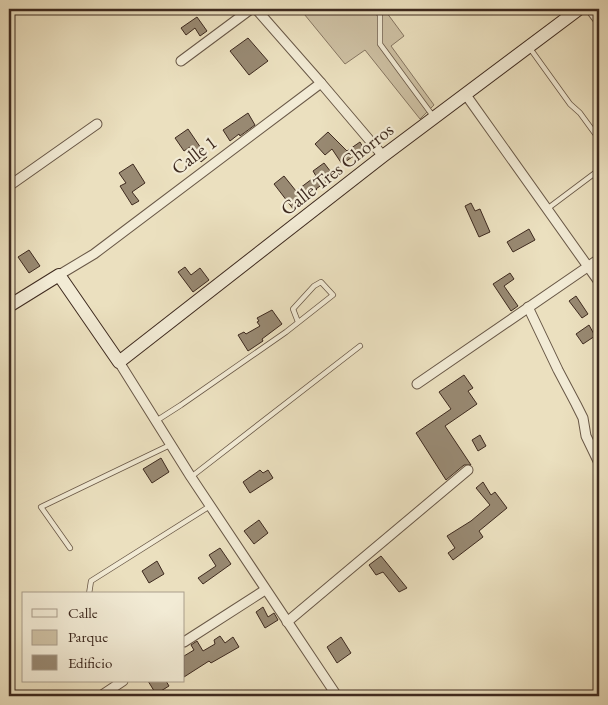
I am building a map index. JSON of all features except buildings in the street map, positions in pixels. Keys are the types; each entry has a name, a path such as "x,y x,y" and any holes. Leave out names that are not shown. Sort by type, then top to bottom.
{"main road":[{"name":"Calle Tres Chorros","path":"119,362 383,156 579,9"},
{"name":"Calle 1","path":"9,306 60,275"},
{"path":"60,275 119,362"}],"street":[{"path":"181,61 251,9"},
{"path":"590,9 599,20"},
{"path":"261,10 383,156"},
{"name":"Calle 1","path":"60,275 94,254 321,83"},
{"path":"466,95 599,282"},
{"path":"9,186 97,124"},
{"path":"417,384 599,259"},
{"path":"528,307 580,411 586,436 599,463"},
{"path":"119,362 190,477 264,590 337,696"},
{"path":"287,622 468,470"},
{"path":"185,641 264,590"},
{"path":"103,696 122,682"}],"lane":[{"path":"376,9 380,14 380,44 434,118"},
{"path":"529,48 570,104 599,139"},
{"path":"547,209 599,170"},
{"path":"155,421 181,405 298,322 333,295 321,282 314,286 293,309 298,322"},
{"path":"190,477 360,346"},
{"path":"70,548 41,507 170,445"},
{"path":"89,592 91,581 210,506"}],"green space":[{"path":"300,9 384,9 404,36 391,46 434,105 420,119 365,50 345,64"}]}
